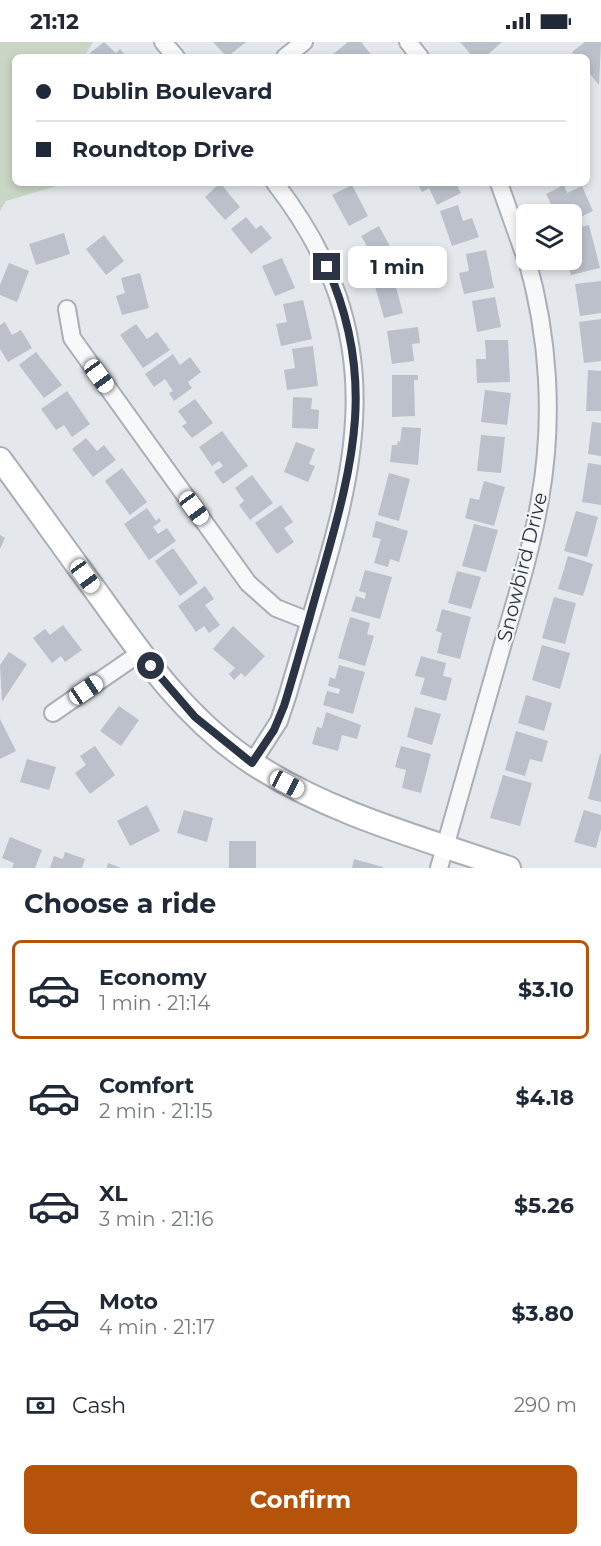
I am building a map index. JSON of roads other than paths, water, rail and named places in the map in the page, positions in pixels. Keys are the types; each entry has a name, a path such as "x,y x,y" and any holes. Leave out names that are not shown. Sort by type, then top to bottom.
{"main road":[{"path":"0,460 140,653 195,717 252,763 332,806 509,868"}],"street":[{"path":"163,42 173,54"},
{"path":"289,54 304,42"},
{"path":"408,42 418,54"},
{"path":"252,763 281,715 351,465 356,417 355,374 348,328 335,284 310,232 277,186"},
{"name":"Snowbird Drive","path":"500,186 516,229"},
{"name":"Snowbird Drive","path":"439,868 528,553 544,473 548,415 546,360 537,300 530,270"},
{"path":"67,309 72,338 248,583 276,608 309,621"},
{"path":"53,713 140,653"}]}
